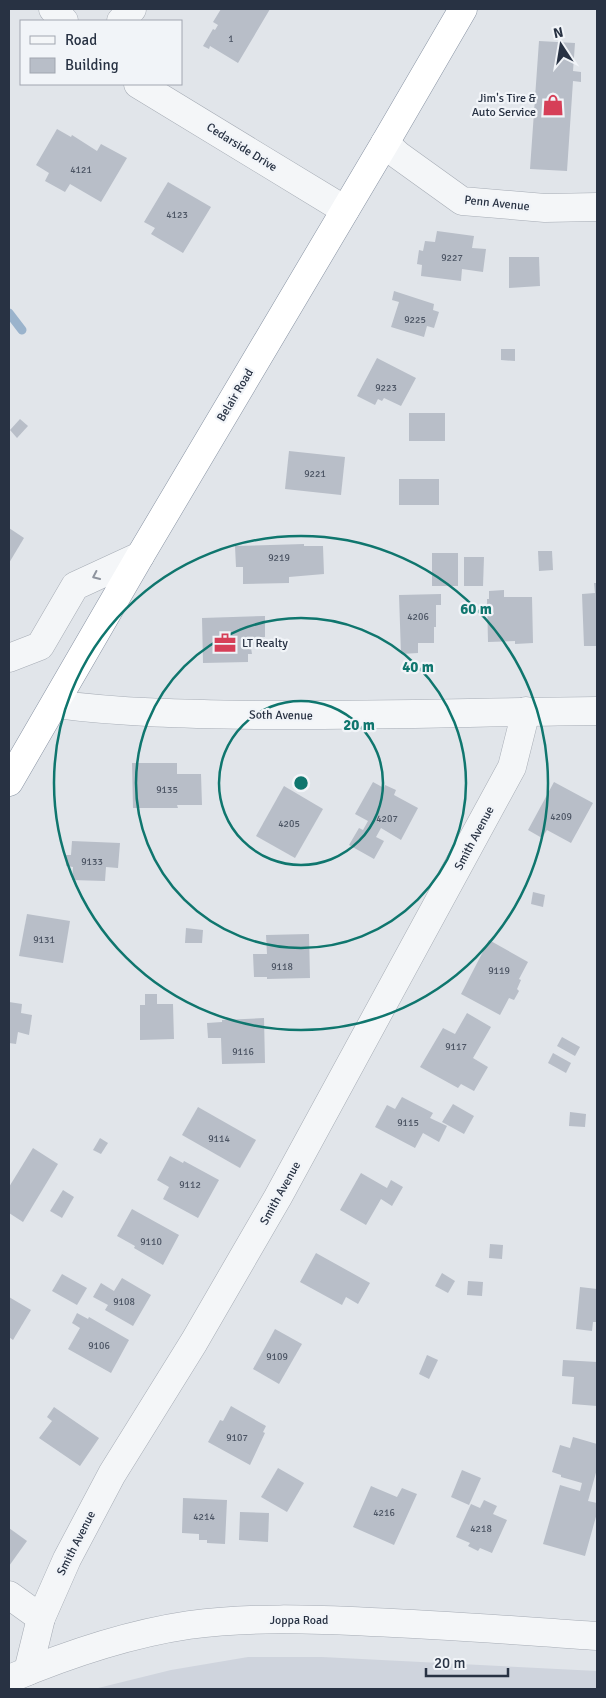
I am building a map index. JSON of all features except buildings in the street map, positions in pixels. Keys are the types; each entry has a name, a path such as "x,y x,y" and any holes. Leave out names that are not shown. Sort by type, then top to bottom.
{"highway":[{"name":"Belair Road","path":"9,782 463,9"}],"street":[{"path":"53,9 63,20"},
{"path":"122,20 132,9"},
{"name":"Cedarside Drive","path":"140,85 345,210"},
{"name":"Penn Avenue","path":"385,143 398,155 462,201 544,208 597,207"},
{"path":"9,658 40,646 75,586 140,556"},
{"name":"Soth Avenue","path":"55,704 179,714 347,716 597,711"},
{"name":"Smith Avenue","path":"18,1675 67,1559 112,1474 194,1342 273,1205 512,767 526,712"},
{"path":"9,1594 41,1618"},
{"name":"Joppa Road","path":"18,1675 102,1645 189,1625 228,1621 323,1620 597,1636"}],"shaded area":[{"path":"248,1657 322,1657 597,1671 597,1689 94,1689 171,1670"}],"waterway":[{"path":"9,313 22,330"}],"place":[{"name":"Jim's Tire & Auto Service","path":"553,105"},
{"name":"LT Realty","path":"225,643"}]}
